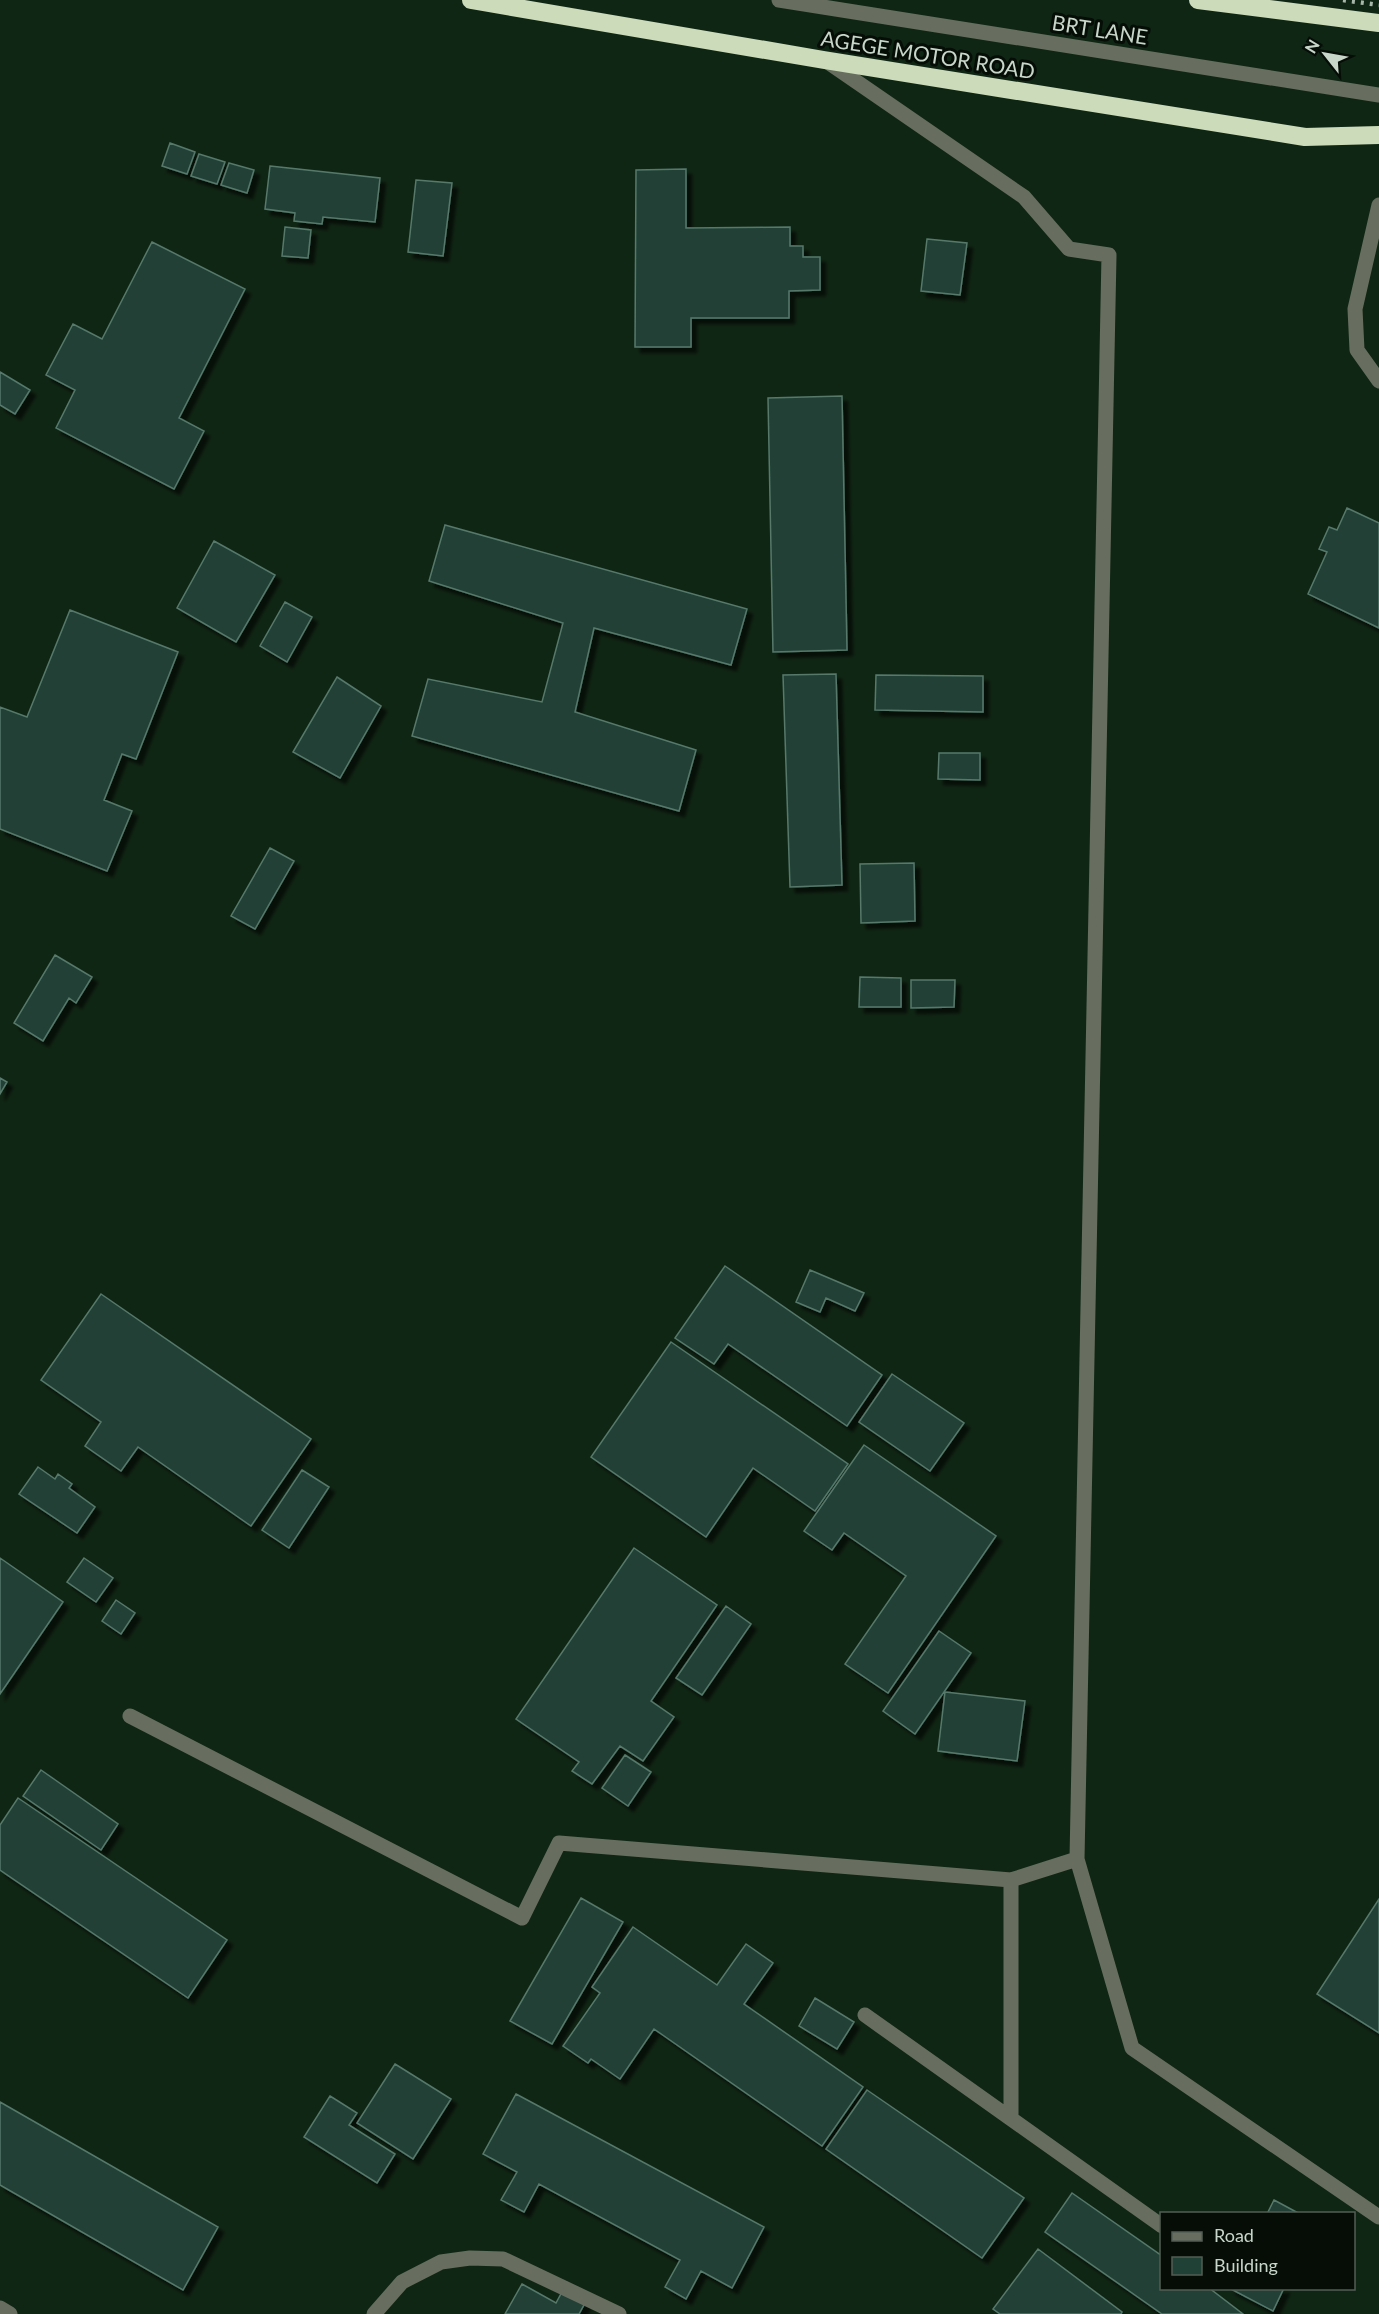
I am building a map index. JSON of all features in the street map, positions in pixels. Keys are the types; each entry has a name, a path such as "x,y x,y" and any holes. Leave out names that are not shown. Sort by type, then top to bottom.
{"highway":[{"name":"AGEGE MOTOR ROAD","path":"471,0 824,60 1305,137 1379,135"},
{"path":"1198,0 1379,23"}],"street":[{"name":"BRT LANE","path":"779,0 1379,94"},
{"path":"824,60 1024,198 1069,249 1109,255 1077,1859 1132,2048 1379,2217"},
{"path":"1379,205 1355,309 1357,350 1379,381"},
{"path":"130,1716 522,1918 559,1843 1011,1880 1077,1859"},
{"path":"1011,1880 1011,2118"},
{"path":"865,2015 1160,2225"},
{"path":"374,2314 402,2282 441,2262 471,2258 503,2259 619,2314"},
{"path":"0,2308 10,2314"}],"building":[{"path":"170,143 195,152 187,174 162,166"},
{"path":"199,154 225,162 217,184 191,176"},
{"path":"229,163 254,170 247,193 221,185"},
{"path":"270,166 380,178 375,222 323,217 322,224 294,221 295,213 265,209"},
{"path":"686,169 686,228 790,227 790,246 803,246 803,257 820,257 820,290 789,291 789,318 691,318 691,347 635,347 636,170"},
{"path":"416,180 452,183 443,256 408,252"},
{"path":"285,227 311,230 308,258 282,256"},
{"path":"927,239 967,243 960,295 921,291"},
{"path":"152,242 245,289 179,418 204,431 174,489 56,428 75,390 46,375 73,324 102,339"},
{"path":"0,372 30,390 15,414 0,405"},
{"path":"842,396 847,650 773,652 768,398"},
{"path":"1347,508 1379,523 1379,628 1308,594 1327,552 1319,549 1329,527 1337,530"},
{"path":"445,525 747,609 731,665 594,628 575,712 696,750 679,811 412,736 428,679 542,702 563,623 429,581"},
{"path":"214,541 275,575 236,642 177,608"},
{"path":"285,602 312,617 287,662 260,646"},
{"path":"70,610 178,652 136,759 122,754 104,800 132,811 107,871 0,829 0,707 27,717"},
{"path":"836,674 842,885 790,887 783,675"},
{"path":"876,675 983,676 983,712 875,710"},
{"path":"337,677 381,706 340,778 293,752"},
{"path":"939,753 980,753 980,780 938,779"},
{"path":"270,848 294,861 255,929 231,916"},
{"path":"914,863 915,921 861,923 860,864"},
{"path":"55,955 92,977 76,1003 69,998 43,1041 14,1023"},
{"path":"860,977 901,978 901,1007 859,1007"},
{"path":"911,980 955,980 954,1007 911,1008"},
{"path":"0,1078 7,1082 0,1094"},
{"path":"725,1266 882,1375 847,1426 728,1344 714,1364 675,1338"},
{"path":"810,1270 864,1293 855,1311 826,1298 820,1312 796,1302"},
{"path":"101,1294 311,1439 251,1526 138,1447 121,1471 85,1446 101,1422 41,1380"},
{"path":"671,1342 848,1464 815,1511 753,1468 706,1537 591,1457"},
{"path":"892,1374 964,1423 930,1471 859,1422"},
{"path":"864,1445 996,1536 888,1693 845,1664 906,1576 844,1533 832,1550 804,1531"},
{"path":"38,1467 55,1479 58,1474 72,1484 69,1488 95,1507 77,1533 19,1494"},
{"path":"302,1470 329,1487 289,1548 262,1530"},
{"path":"634,1548 717,1605 651,1701 674,1717 643,1761 620,1746 592,1784 572,1771 579,1762 516,1719"},
{"path":"0,1558 63,1602 0,1694"},
{"path":"84,1558 113,1578 96,1602 67,1582"},
{"path":"116,1600 135,1613 121,1634 102,1621"},
{"path":"726,1606 751,1624 702,1695 676,1678"},
{"path":"939,1631 971,1653 915,1734 883,1711"},
{"path":"945,1692 1025,1701 1017,1761 938,1751"},
{"path":"625,1755 651,1772 628,1806 602,1788"},
{"path":"41,1770 118,1824 101,1850 23,1796"},
{"path":"18,1798 227,1940 188,1998 0,1870 0,1825"},
{"path":"581,1898 623,1922 552,2044 510,2021"},
{"path":"1379,1899 1379,2033 1317,1994"},
{"path":"633,1927 717,1985 746,1944 773,1963 744,2004 863,2087 822,2146 654,2029 620,2079 591,2059 588,2063 563,2046 600,1993 592,1987"},
{"path":"815,1998 854,2022 837,2049 799,2026"},
{"path":"395,2064 451,2099 413,2159 357,2123"},
{"path":"867,2090 1024,2198 982,2258 826,2149"},
{"path":"516,2094 764,2227 732,2288 701,2271 686,2299 665,2287 680,2260 539,2184 524,2212 501,2200 517,2172 483,2154"},
{"path":"330,2096 357,2113 349,2125 395,2154 377,2183 304,2137"},
{"path":"0,2102 218,2227 183,2290 0,2185"},
{"path":"1072,2193 1160,2255 1160,2290 1212,2290 1243,2314 1162,2314 1045,2232"},
{"path":"1274,2200 1296,2212 1268,2212"},
{"path":"1038,2249 1122,2312 1121,2314 1000,2314 993,2309"},
{"path":"522,2284 556,2303 563,2290 585,2303 579,2314 505,2314"},
{"path":"1233,2290 1283,2290 1273,2311"}],"railway":[{"path":"1343,0 1379,5"}]}
